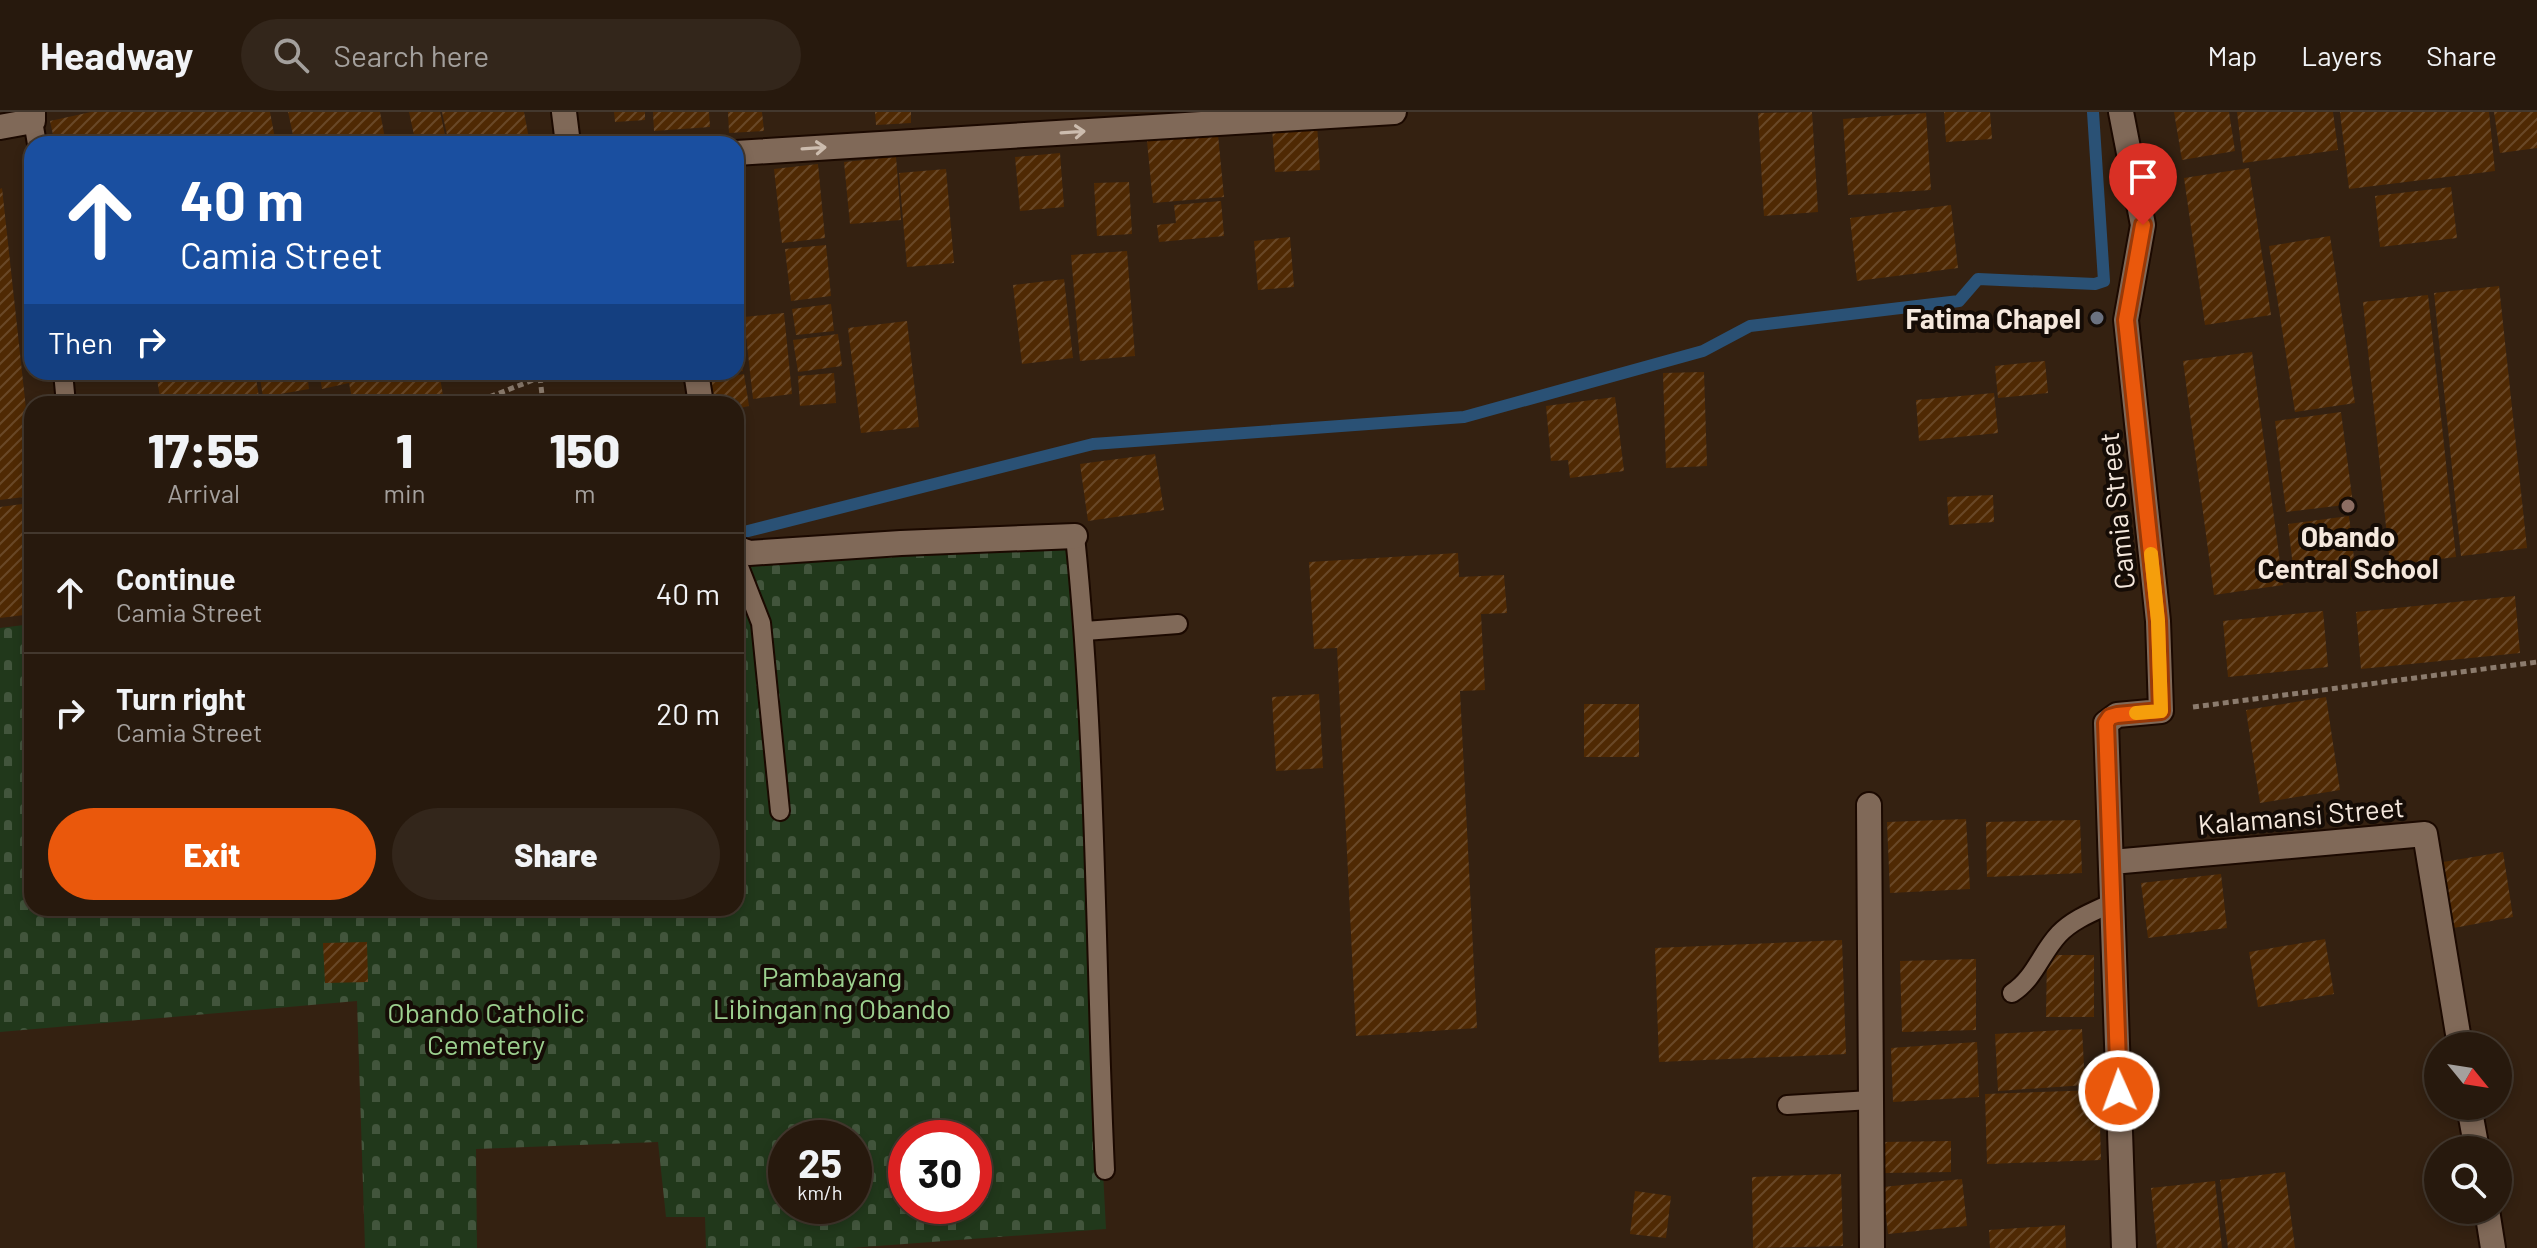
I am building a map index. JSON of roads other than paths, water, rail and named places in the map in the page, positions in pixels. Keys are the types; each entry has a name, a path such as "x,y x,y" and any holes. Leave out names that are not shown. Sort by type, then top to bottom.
{"street":[{"path":"564,112 567,136"},
{"path":"744,153 1394,112"},
{"name":"Camia Street","path":"2112,862 2106,723 2110,717 2117,715 2161,711 2158,621 2126,320 2143,225 2121,112"},
{"path":"0,127 34,126"},
{"path":"744,551 1075,536"},
{"path":"1869,805 1872,1248"},
{"name":"Kalamansi Street","path":"2112,862 2425,834 2458,1032"},
{"path":"2112,862 2124,1248"},
{"path":"2489,1224 2493,1248"}],"lane":[{"path":"1075,536 1085,631 1105,1170"},
{"path":"744,579 761,623 780,811"},
{"path":"1085,631 1178,624"},
{"path":"2012,993 2025,984 2058,934 2074,922 2114,902"},
{"path":"1787,1105 1871,1100"}],"waterway":[{"path":"744,532 1093,444 1464,417 1703,351 1750,326 1959,301 1978,279 2095,284 2104,281 2093,112"}],"place":[{"name":"Fatima Chapel","path":"2097,318"},
{"name":"Obando Central School","path":"2348,506"}],"park label":[{"name":"Pambayang Libingan ng Obando","path":"832,992"},
{"name":"Obando Catholic Cemetery","path":"486,1028"}]}
